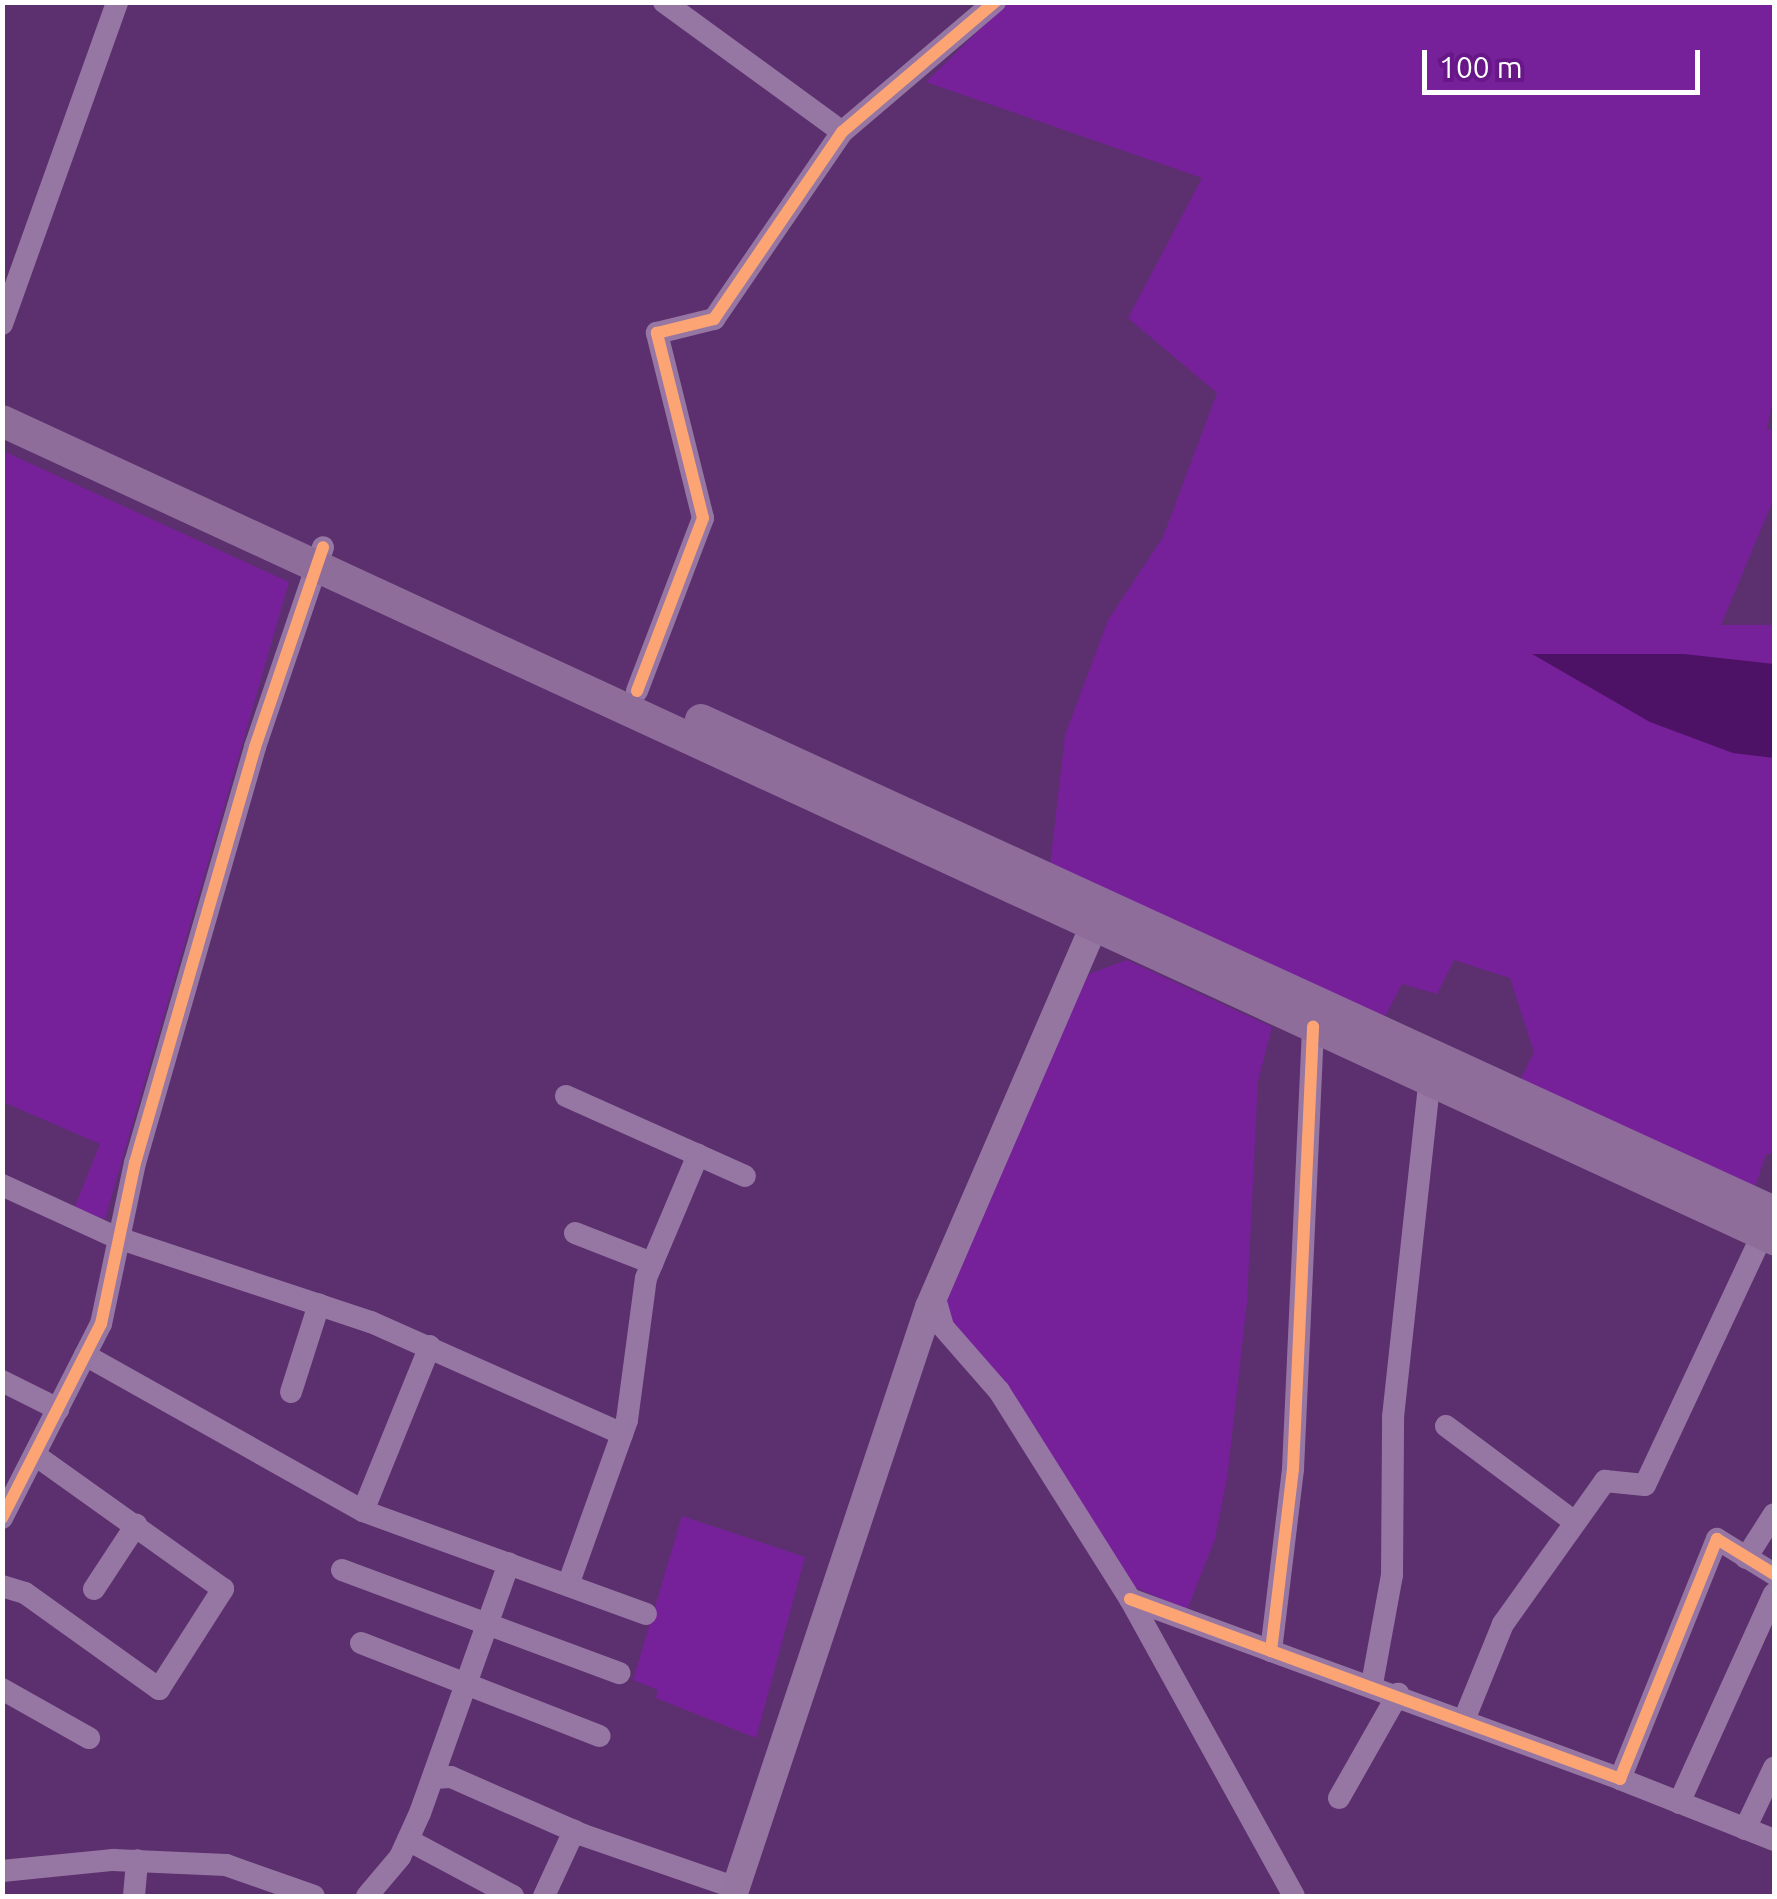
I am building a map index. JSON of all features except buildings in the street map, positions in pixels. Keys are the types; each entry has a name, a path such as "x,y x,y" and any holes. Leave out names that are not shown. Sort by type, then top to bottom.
{"highway":[{"path":"2,398 319,556 1771,1224"},
{"path":"2,421 637,691 1099,915 1314,1026 1430,1080 1771,1224"}],"main road":[{"path":"735,1892 934,1294 1099,915"}],"street":[{"path":"2,324 117,2"},
{"path":"664,2 689,10 842,132"},
{"path":"637,691 703,518 657,333 714,318 842,132 995,2"},
{"path":"5,1507 101,1324 116,1236 319,556"},
{"path":"1271,1652 1293,1470 1314,1026"},
{"path":"1372,1684 1392,1575 1393,1417 1430,1080"},
{"path":"566,1096 745,1176"},
{"path":"568,1584 622,1434 636,1316 652,1263 698,1155"},
{"path":"4,1190 116,1236 430,1346 622,1434"},
{"path":"1464,1720 1503,1624 1605,1481 1645,1485 1771,1224"},
{"path":"575,1233 652,1263"},
{"path":"934,1294 943,1327 999,1390 1130,1599 1294,1896"},
{"path":"291,1392 319,1304"},
{"path":"363,1511 430,1346"},
{"path":"85,1355 363,1511 646,1614"},
{"path":"2,1381 58,1408"},
{"path":"1446,1426 1575,1522"},
{"path":"2,1586 26,1593 159,1689 223,1588 35,1455"},
{"path":"1746,1558 1774,1514"},
{"path":"94,1589 136,1525"},
{"path":"1620,1779 1717,1539 1774,1574"},
{"path":"367,1896 408,1840 510,1563"},
{"path":"342,1570 619,1673"},
{"path":"1679,1803 1774,1594"},
{"path":"1130,1599 1271,1652 1372,1684 1774,1840"},
{"path":"361,1643 598,1736"},
{"path":"2,1689 88,1738"},
{"path":"1339,1798 1398,1694"},
{"path":"1745,1829 1774,1768"},
{"path":"432,1778 451,1777 574,1831 735,1892"},
{"path":"544,1896 574,1831"},
{"path":"408,1840 513,1896"},
{"path":"2,1871 137,1860 226,1866 314,1896"},
{"path":"134,1896 137,1860"}],"shaded area":[{"path":"1007,3 1774,3 1774,395 1767,429 1774,430 1774,498 1721,625 1774,625 1774,1154 1766,1154 1751,1200 1514,1092 1534,1052 1510,978 1454,960 1437,994 1402,984 1381,1024 1048,883 1065,735 1108,620 1163,537 1217,393 1128,318 1202,178 926,82"},
{"path":"3,451 289,582 105,1219 74,1209 100,1144 3,1102"},
{"path":"1532,654 1684,654 1774,664 1774,758 1733,753 1650,722"},
{"path":"1127,960 1272,1027 1258,1081 1247,1302 1227,1479 1215,1539 1187,1610 1121,1581 1036,1428 948,1326 944,1301 1010,1134 1089,974"},
{"path":"682,1516 805,1557 756,1738 656,1698 658,1690 633,1680"}],"cycle path":[{"path":"637,691 703,518 657,333 714,319 842,132 995,2"},
{"path":"2,1518 101,1324 135,1163 255,747 323,547"},
{"path":"1130,1599 1271,1651 1293,1469 1313,1026"},
{"path":"1271,1651 1620,1779 1717,1539 1774,1574"}]}
